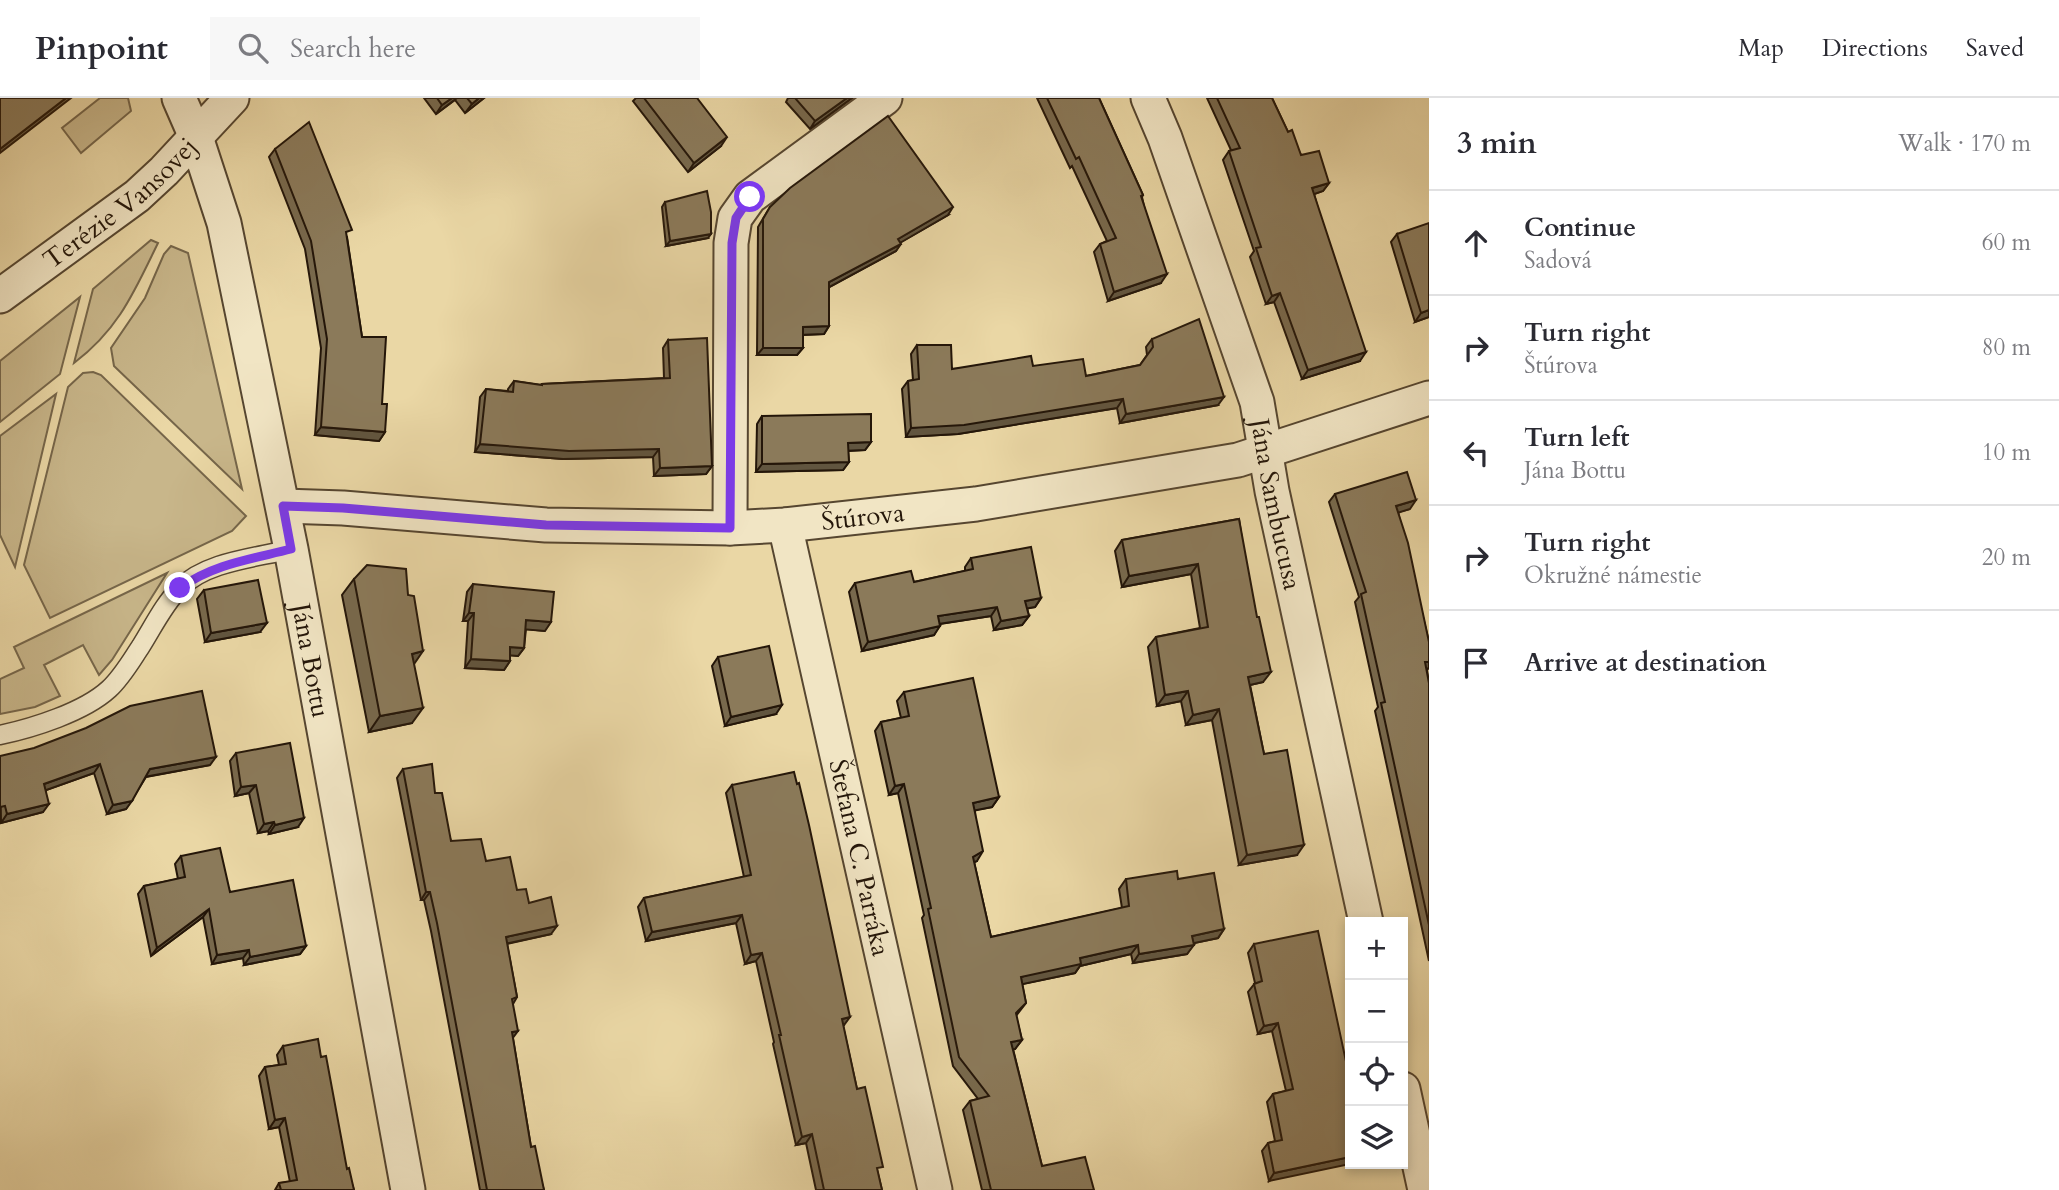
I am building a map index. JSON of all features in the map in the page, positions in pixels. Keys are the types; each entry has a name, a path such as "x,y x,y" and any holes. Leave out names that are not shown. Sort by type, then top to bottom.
{"street":[{"name":"Jána Bottu","path":"178,98 196,137 224,223 283,506 408,1190"},
{"name":"Terézie Vansovej","path":"0,296 137,196 232,98"},
{"path":"730,528 732,243 736,218 750,197 885,98"},
{"name":"Jána Sambucusa","path":"1148,98 1165,138 1251,382 1272,491 1365,917"},
{"name":"Štúrova","path":"283,506 343,508 546,525 730,528 785,525 976,504 1238,460 1429,398"},
{"name":"Štefana C. Parráka","path":"785,525 935,1190"},
{"path":"1407,1106 1425,1190"}],"lane":[{"path":"0,735 36,725 89,703 108,690 122,674 180,588 195,577 216,567 291,549"}],"shaded area":[{"path":"100,98 128,98 131,111 81,153 62,128"},
{"path":"151,240 158,243 124,309 103,337 74,363 93,289"},
{"path":"171,246 188,253 242,489 114,366 111,348 145,298 164,254"},
{"path":"80,297 60,374 0,422 0,361"},
{"path":"83,373 101,375 246,516 232,531 50,618 24,565 68,387"},
{"path":"56,394 15,567 0,535 0,436"},
{"path":"167,573 112,660 99,675 83,645 44,665 60,696 35,707 0,714 0,679 24,668 14,647"}],"building":[{"path":"0,98 66,98 0,149"},
{"path":"437,98 452,98 442,105"},
{"path":"467,98 479,98 472,104"},
{"path":"644,98 697,98 727,137 694,163"},
{"path":"795,98 847,98 815,121"},
{"path":"1047,98 1099,98 1143,195 1141,196 1167,274 1114,292 1100,244 1116,238 1079,157 1076,159"},
{"path":"1217,98 1272,98 1288,132 1292,130 1301,155 1319,151 1329,183 1312,188 1366,352 1308,370 1280,293 1272,296 1256,248 1261,247 1229,151 1240,148"},
{"path":"888,116 953,207 898,239 901,244 829,282 829,326 803,327 803,348 763,348 763,219 770,207 790,188"},
{"path":"309,122 352,230 346,232 362,337 386,337 382,404 387,404 385,432 321,427 327,339 311,241 275,149"},
{"path":"707,191 711,234 670,241 665,202"},
{"path":"1429,223 1429,310 1421,313 1397,234"},
{"path":"1199,319 1224,397 1126,414 1123,399 964,425 911,428 908,381 919,379 917,345 951,345 952,369 1031,356 1033,366 1083,359 1086,376 1140,365 1153,347 1152,339"},
{"path":"707,338 712,466 660,468 659,449 569,451 480,444 486,389 513,392 514,381 542,385 670,378 668,340"},
{"path":"871,414 871,442 848,443 849,462 762,464 762,416"},
{"path":"1407,472 1416,500 1396,506 1408,543 1429,642 1429,662 1425,662 1429,683 1429,925 1381,703 1385,702 1361,594 1366,592 1335,494"},
{"path":"1239,519 1257,617 1271,672 1248,677 1264,754 1287,750 1304,845 1247,855 1219,709 1193,715 1188,691 1165,695 1156,637 1208,627 1198,564 1129,576 1122,540"},
{"path":"1031,547 1041,598 1025,601 1029,616 1001,621 997,607 938,616 940,626 868,642 855,583 911,571 914,582 973,569 971,558"},
{"path":"367,565 406,569 408,595 414,596 423,651 412,654 423,708 380,716 354,579"},
{"path":"258,580 267,623 211,633 204,590"},
{"path":"473,584 554,592 551,622 526,620 524,648 510,647 510,661 471,659 474,613 469,613"},
{"path":"769,646 782,705 731,717 718,657"},
{"path":"973,678 999,797 973,803 983,851 973,857 991,937 1129,906 1126,879 1177,871 1178,879 1214,873 1224,929 1192,936 1194,945 1139,954 1138,945 1080,958 1081,964 1021,977 1026,1003 1016,1013 1022,1040 1011,1042 1042,1166 1085,1157 1094,1190 991,1190 970,1101 989,1096 959,1057 904,784 895,786 881,722 909,716 904,692"},
{"path":"202,691 216,757 150,769 132,801 113,805 100,764 44,784 49,804 7,814 5,806 0,807 0,756 34,748 86,728 130,706"},
{"path":"290,743 304,818 275,825 274,822 264,824 256,785 241,787 236,753"},
{"path":"432,764 435,793 442,793 451,841 481,839 486,861 510,857 517,890 526,889 529,903 551,897 557,926 506,937 517,997 512,999 518,1031 512,1032 531,1147 535,1146 544,1190 487,1190 437,923 430,892 426,892 403,769"},
{"path":"794,772 809,825 850,1017 842,1019 857,1089 865,1087 883,1167 877,1168 882,1190 824,1190 812,1134 802,1137 762,953 751,955 742,915 652,932 644,898 751,875 732,785"},
{"path":"220,848 230,892 293,880 306,946 250,957 249,950 217,955 209,909 157,948 144,886 185,877 181,856"},
{"path":"1318,931 1345,1057 1345,1158 1274,1173 1268,1143 1282,1140 1273,1094 1293,1089 1278,1023 1264,1026 1254,984 1262,981 1254,944"},
{"path":"318,1039 321,1057 326,1056 347,1169 349,1168 354,1190 281,1190 279,1183 297,1180 285,1118 275,1120 265,1067 286,1064 283,1046"}],"route":[{"path":"180,588 216,567 291,549 283,506 343,508 546,525 730,528 732,243 736,218 750,197"}]}
